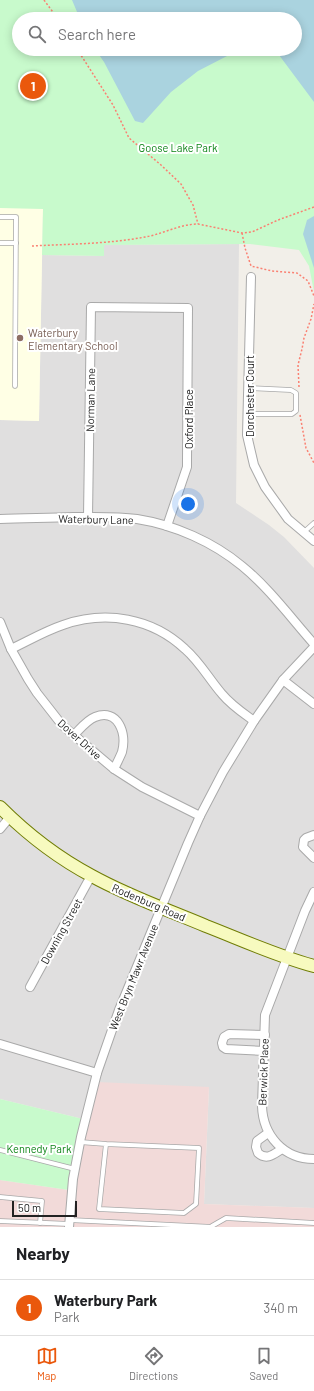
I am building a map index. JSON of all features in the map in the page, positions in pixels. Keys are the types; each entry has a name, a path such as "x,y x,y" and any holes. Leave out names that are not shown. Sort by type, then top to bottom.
{"street":[{"name":"Dorchester Court","path":"251,277 247,435 254,465 265,486 288,519 314,541"},
{"name":"Norman Lane","path":"88,517 91,308 188,308"},
{"name":"Oxford Place","path":"167,526 187,467 188,308"},
{"name":"Waterbury Lane","path":"0,519 111,517 138,520 167,526 187,533 209,544 241,565 265,588 314,646"},
{"path":"11,649 58,627 80,620 105,617 138,622 166,634 186,649 199,663 222,695 254,721"},
{"name":"Dover Drive","path":"0,622 11,649 37,693 62,725 114,768 142,787 200,816"},
{"name":"West Bryn Mawr Avenue","path":"69,1224 75,1169 80,1142 97,1074 120,1010 161,908 200,816 223,772 254,721 283,680 314,646"},
{"path":"283,680 314,704"},
{"path":"74,735 87,722 95,717 105,716 114,718 122,728 123,739 122,752 114,768"},
{"name":"Rodenburg Road","path":"0,807 10,817 55,853 91,876 161,908 287,958 314,966"},
{"path":"0,829 10,817"},
{"path":"314,834 306,838 303,847 314,858"},
{"name":"Downing Street","path":"30,987 91,876"},
{"name":"Berwick Place","path":"314,892 305,911 265,1014 262,1114 268,1133 274,1142 282,1149 300,1158 314,1159"},
{"path":"264,1051 226,1049 223,1047 222,1043 224,1037 229,1034 265,1036"},
{"path":"0,1044 97,1074"},
{"path":"268,1133 257,1141 256,1147 258,1153 270,1157 282,1149"}],"lane":[{"path":"0,217 16,218 15,386"},
{"path":"0,243 16,243"},
{"path":"248,388 291,390 296,393 296,411 292,414 248,414"},
{"path":"304,533 314,523"},
{"path":"80,1142 199,1148 196,1204 184,1213 100,1209 106,1144"},
{"path":"0,1150 75,1169"},
{"path":"0,1196 42,1201 38,1224"},
{"path":"0,1221 38,1224 212,1227 226,1218 314,1223"}],"path":[{"path":"44,0 53,12"},
{"path":"82,56 113,105 129,138 181,184 193,205 198,224"},
{"path":"32,246 66,245 144,238 165,233 185,225 198,224 242,232 252,232 278,220 314,207"},
{"path":"242,232 251,266 272,271 297,273 308,281 314,296"},
{"path":"299,391 298,365 314,304"},
{"path":"300,414 306,448 314,463"}],"shaded area":[{"name":"Waterbury Elementary School","path":"0,208 43,208 39,421 0,420"},
{"path":"239,244 236,503 284,537 314,568 314,1208 204,1204 209,1087 83,1119 0,1099 0,420 39,421 42,255 103,256 104,245"},
{"path":"97,1082 209,1087 204,1204 314,1208 314,1227 72,1227 82,1140"},
{"path":"0,1180 69,1190 66,1227 0,1227"}],"green space":[{"name":"Goose Lake Park","path":"0,0 314,0 314,292 309,266 299,250 250,244 104,245 104,256 42,255 43,209 0,208"},
{"name":"Kennedy Park","path":"0,1099 83,1119 69,1190 0,1180"}],"water":[{"path":"72,0 314,0 314,102 280,56 302,56 302,12 77,12"},
{"path":"100,56 227,56 198,71 171,92 143,123 135,121"},
{"path":"314,216 314,268 303,234 307,220"}],"place":[{"name":"Waterbury Park","path":"33,86"},
{"name":"Waterbury Elementary School","path":"20,338"}]}
